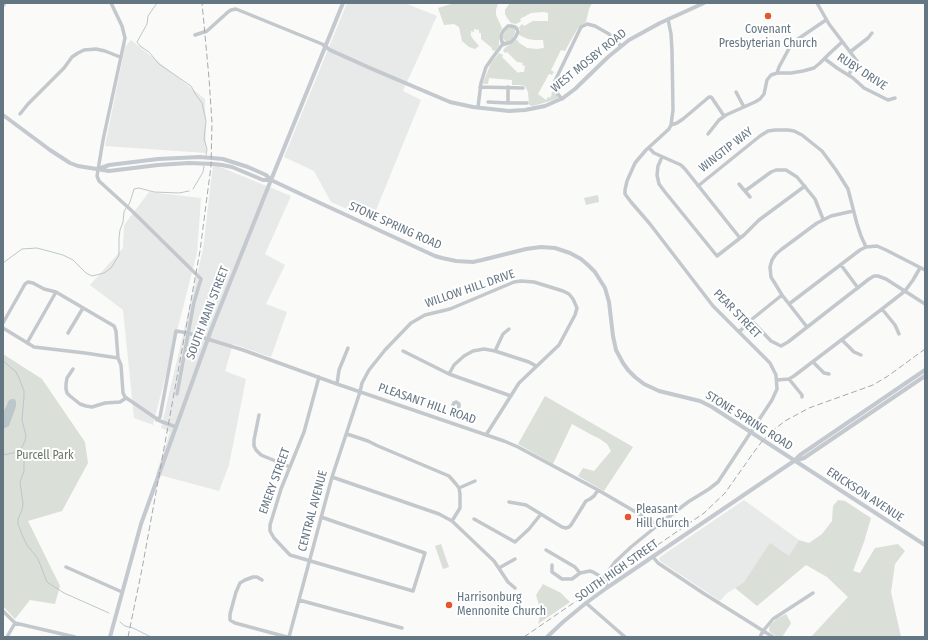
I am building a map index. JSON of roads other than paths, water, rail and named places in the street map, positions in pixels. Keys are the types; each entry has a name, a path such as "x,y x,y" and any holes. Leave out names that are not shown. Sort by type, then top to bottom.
{"main road":[{"name":"SOUTH MAIN STREET","path":"110,637 139,530 176,427 208,340 271,180 343,3"},
{"name":"WEST MOSBY ROAD","path":"326,47 370,68 461,105 509,110 525,110 548,105 562,99 575,90 604,60 621,46 646,30 704,3"},
{"name":"STONE SPRING ROAD","path":"3,115 50,150 70,163 78,166 109,171 189,163 222,164 263,180 271,180"},
{"name":"STONE SPRING ROAD","path":"98,169 109,165 158,159 189,157 223,159 248,167 266,175 271,180 435,256 449,260 464,262 482,260 541,247 555,248 570,253 588,265 595,272 605,288 609,302 615,344 620,358 635,377 644,384 659,391 700,401 712,407 794,461"},
{"name":"SOUTH HIGH STREET","path":"547,637 586,603 925,370"},
{"path":"794,461 804,458 925,376"},
{"name":"ERICKSON AVENUE","path":"794,461 925,545"}],"street":[{"path":"111,3 121,23 124,34 124,42 97,176 99,182 125,204 201,279 194,302 177,394"},
{"path":"817,3 826,20 857,62 849,75"},
{"path":"195,35 207,31 228,12 235,9 322,44 326,47"},
{"path":"668,19 672,51 671,125 683,119 709,97 712,98 724,116"},
{"path":"708,134 724,116 755,102 762,97 768,78 777,73 792,43 826,20"},
{"path":"562,99 552,86 581,28 587,24 595,26 609,34 621,46"},
{"path":"478,107 480,87 488,63 502,45 505,44 511,42 516,37 518,30 515,27 509,26 502,31 501,38 502,42 505,44"},
{"path":"850,52 872,33"},
{"path":"825,59 842,42"},
{"path":"20,114 64,68 72,57 78,53 84,50 96,49 120,57"},
{"name":"RUBY DRIVE","path":"777,73 791,73 810,69 818,66 825,59 849,75 864,88 888,100 895,98"},
{"path":"480,87 523,88"},
{"path":"508,87 508,103"},
{"path":"736,92 744,107"},
{"path":"488,102 527,103"},
{"name":"PEAR STREET","path":"671,125 669,129 639,157 627,181 625,194 713,306 770,363 777,380"},
{"name":"WINGTIP WAY","path":"698,186 760,136 768,132 775,130 788,130 802,135 822,151 828,158 848,190 853,211 866,247"},
{"path":"648,148 654,153 685,169 740,238"},
{"path":"662,157 658,166 657,175 659,184 717,256 740,238 759,220 805,186"},
{"path":"745,191 771,172 776,170 786,170 797,177 815,199 823,219"},
{"path":"739,184 750,197"},
{"path":"808,327 782,295 771,277 770,267 772,260 782,249 823,219 853,211"},
{"path":"790,304 866,247 877,246 925,270"},
{"path":"841,265 858,288"},
{"path":"603,578 615,562 636,543 688,502 718,482 775,394 777,380 789,379 794,376 905,291 920,268"},
{"path":"751,320 771,341 781,346 874,276 886,279 925,304"},
{"path":"3,323 25,284 28,282 44,289 56,292 115,327 118,358 121,364 123,393 126,398 157,420 164,424 176,427"},
{"name":"WILLOW HILL DRIVE","path":"360,392 362,382 369,370 385,350 411,323 425,315 450,309 514,282 534,282 569,294 577,308 575,315 558,345 519,383 486,434"},
{"path":"27,343 56,292"},
{"path":"739,332 751,320 782,295"},
{"path":"68,333 83,308"},
{"path":"882,309 895,325 900,334"},
{"path":"3,328 34,347 118,358"},
{"path":"495,351 503,334 509,329"},
{"name":"PLEASANT HILL ROAD","path":"157,420 160,417 176,331 188,333 244,350 360,392 486,434 518,447 598,490 658,525"},
{"path":"842,340 854,352 861,355"},
{"path":"338,384 339,370 348,348"},
{"path":"449,374 454,365 464,356 473,351 484,349 529,362 536,366"},
{"path":"403,351 449,374 511,396"},
{"path":"813,362 824,373 830,374"},
{"path":"73,369 67,379 66,389 69,395 80,404 92,407 105,403 120,402 126,398"},
{"name":"EMERY STREET","path":"319,377 304,432 281,489 270,525 270,531 274,538 290,555 413,591 425,553 321,517"},
{"path":"789,379 802,397"},
{"name":"CENTRAL AVENUE","path":"288,637 332,477 360,392"},
{"path":"258,415 254,440 255,449 261,455 290,467"},
{"path":"347,434 368,441 446,474 459,488 460,494 460,508 452,521"},
{"path":"332,477 439,514 452,521 494,561 508,582 515,588"},
{"path":"459,488 474,481"},
{"path":"509,502 524,505 566,528 569,527 586,501 594,496 598,490"},
{"path":"474,519 515,542 529,529 540,514"},
{"path":"546,550 575,567 580,573"},
{"path":"653,556 658,563 773,637"},
{"path":"499,568 515,559"},
{"path":"552,565 553,573 562,579 566,580 572,578 580,573 593,572 603,578 608,588"},
{"path":"66,567 122,592"},
{"path":"262,580 257,577 253,577 240,583 234,599 230,620 235,623 288,637"},
{"path":"760,637 773,619 813,593"},
{"path":"299,600 402,628"},
{"path":"586,603 619,635 625,637"},
{"path":"3,611 15,624 59,635 75,637"},
{"path":"7,637 15,624"}],"waterway":[{"path":"157,3 148,16 147,24 137,42 149,52 159,64 191,86 202,103 206,121 204,139 207,149 206,155"},
{"path":"193,189 203,172 204,166"},
{"path":"128,206 134,189 139,188 154,192 179,193 189,191"},
{"path":"3,263 22,249 37,248 63,255 73,260 86,273 92,276 104,273 111,268 119,255 120,230 126,208"},
{"path":"3,361 16,372 24,391 22,420 26,436 21,449 24,456 24,471 20,482 23,504 18,519 18,524 23,537 27,545 38,559 47,582 64,593 109,613"},
{"path":"3,455 13,453 21,449"},
{"path":"120,622 125,626 133,628 151,637"}],"railway":[{"path":"128,637 142,569 200,251 211,166 212,123 202,3"},
{"path":"524,637 704,513 725,493 763,440 785,421 809,408 873,385 925,349"}],"place":[{"name":"Covenant Presbyterian Church","path":"768,16"},
{"name":"Pleasant Hill Church","path":"628,517"},
{"name":"Harrisonburg Mennonite Church","path":"449,605"}],"park label":[{"name":"Purcell Park","path":"45,456"}]}
